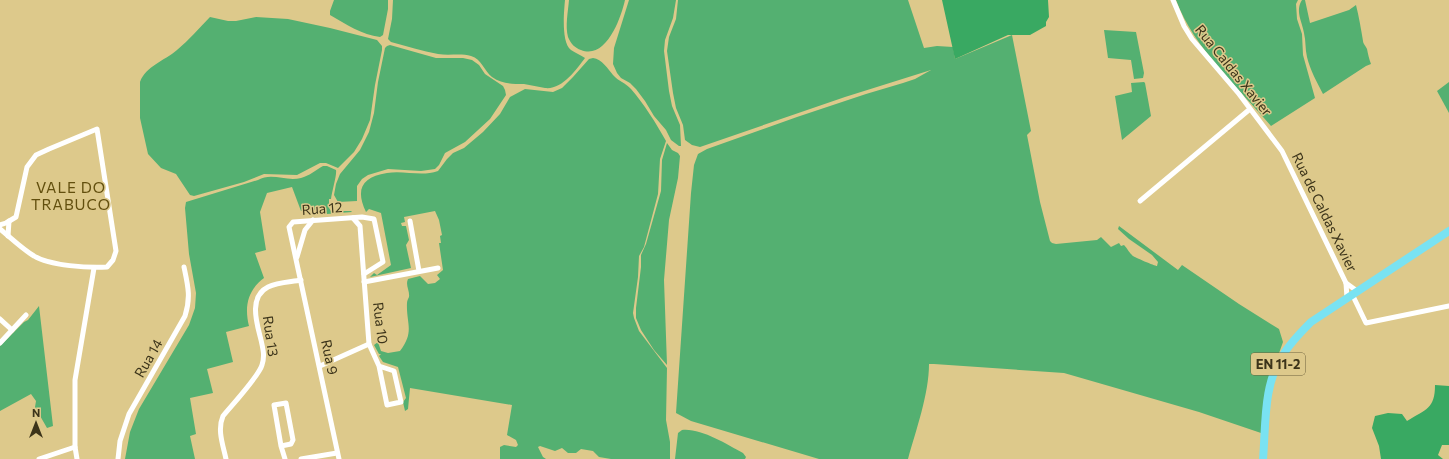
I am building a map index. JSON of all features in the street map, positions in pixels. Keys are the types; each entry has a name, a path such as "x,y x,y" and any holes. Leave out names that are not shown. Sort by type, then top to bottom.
{"main road":[{"name":"EN 11-2","path":"1263,459 1268,398 1272,376 1282,355 1311,322 1449,231"}],"street":[{"name":"Rua Caldas Xavier","path":"1173,0 1184,26 1192,39 1250,108 1282,151"},
{"path":"1140,201 1250,108"},
{"path":"0,224 16,217 28,167 36,155 97,129 116,251 113,260 107,267 94,268 54,263 35,257 0,229"},
{"name":"Rua de Caldas Xavier","path":"1282,151 1352,294"},
{"path":"353,218 374,219 383,262 364,274"},
{"name":"Rua 12","path":"293,222 353,218"},
{"name":"Rua 10","path":"353,218 360,226 369,344 379,366 387,405 401,402 394,371 379,366"},
{"name":"Rua 9","path":"297,259 305,230 313,220"},
{"path":"8,236 9,221"},
{"path":"410,221 419,271"},
{"name":"Rua 9","path":"293,222 289,227 339,459"},
{"name":"Rua 14","path":"118,459 120,441 129,414 185,316 189,294 184,267"},
{"path":"77,459 75,447 75,380 94,268"},
{"path":"364,282 438,268"},
{"name":"Rua 13","path":"226,459 219,430 220,422 223,416 258,372 263,361 264,353 255,318 255,304 260,294 268,287 301,280"},
{"name":"Rua de Caldas Xavier","path":"1346,283 1352,294"},
{"path":"1352,294 1366,323 1449,306"},
{"path":"0,343 26,315"},
{"path":"0,318 12,330"},
{"path":"320,366 369,344"},
{"path":"281,446 291,444 293,440 286,403 274,405 281,446 285,459"},
{"path":"39,459 75,447"},
{"path":"301,459 337,453"}],"green space":[{"path":"334,0 388,0 388,9 383,35 380,37 367,34 354,29 330,15"},
{"path":"393,0 565,0 564,34 568,46 571,50 585,58 563,83 551,88 503,82 492,77 478,60 471,56 438,54 391,42 388,39 392,19"},
{"path":"569,0 625,0 620,17 611,36 598,49 590,51 581,50 570,42 567,28"},
{"path":"629,0 676,0 673,18 665,40 664,51 672,106 680,125 681,146 671,140 666,130 654,116 636,89 630,83 621,78 613,64 614,48"},
{"path":"678,0 908,0 924,48 937,46 953,47 955,59 1012,35 1031,131 1027,135 1040,202 1050,241 1056,244 1097,240 1101,237 1111,247 1119,243 1121,246 1124,245 1133,256 1157,266 1158,262 1152,255 1129,239 1118,229 1119,226 1178,270 1182,265 1279,329 1283,342 1278,356 1261,433 1199,412 1064,373 934,364 929,364 927,387 908,459 819,459 691,421 676,413 691,193 694,165 698,154 707,149 797,117 915,79 931,70 845,97 700,147 692,145 685,140 683,125 676,108 667,51 669,37 676,19"},
{"path":"942,0 1048,0 1049,17 1046,22 1046,26 1030,35 1008,35 955,59"},
{"path":"1176,0 1298,0 1296,4 1297,19 1302,34 1303,55 1315,98 1271,126 1205,51 1184,18"},
{"path":"1302,0 1305,0 1310,23 1349,10 1356,5 1363,42 1367,49 1371,64 1323,94 1308,62 1305,36 1299,12"},
{"path":"210,17 228,21 256,17 288,19 377,40 382,46 382,50 370,120 362,139 354,152 338,168 326,163 320,163 297,175 264,174 244,182 194,196 190,195 176,174 161,168 148,154 140,118 140,82 146,72 177,50"},
{"path":"1104,30 1136,32 1144,73 1143,78 1134,79 1131,60 1108,58"},
{"path":"390,45 436,58 463,58 472,60 479,65 485,74 503,86 506,95 490,119 465,142 445,153 439,165 435,169 421,171 388,169 368,175 362,179 357,186 357,201 338,202 334,195 336,184 340,174 360,150 369,132 374,113 378,82 385,48"},
{"path":"593,58 602,62 615,77 631,89 650,114 666,141 660,159 658,194 644,247 639,256 638,277 633,313 639,331 667,368 666,420 670,442 670,459 611,459 599,457 593,451 581,449 576,453 568,453 562,448 555,451 540,446 538,447 543,457 546,459 500,459 500,447 504,445 516,447 518,445 516,440 507,435 512,405 410,388 408,409 405,411 403,402 406,398 398,367 383,362 379,356 381,354 379,354 374,345 378,342 381,351 388,353 400,351 405,344 409,333 407,310 407,301 409,297 407,286 408,279 420,276 428,284 435,283 440,279 437,275 443,270 439,243 441,243 440,236 442,235 439,220 435,211 404,217 405,222 401,223 402,226 406,226 409,240 406,245 411,268 370,277 374,273 377,275 391,265 381,213 369,209 366,212 361,197 361,191 366,181 378,175 393,172 432,173 438,171 453,153 464,148 483,132 500,114 510,97 525,89 553,92 562,88 589,59"},
{"path":"1144,82 1151,116 1122,140 1115,96 1132,92 1131,83"},
{"path":"1449,82 1449,113 1437,91"},
{"path":"667,143 672,150 680,156 678,178 669,220 664,280 667,365 654,350 641,330 636,318 636,308 641,255 646,244 661,191 662,160"},
{"path":"323,166 336,170 331,199 329,199 329,208 331,211 352,212 327,214 324,209 301,211 292,187 267,193 260,212 266,250 255,253 264,278 254,288 247,305 249,326 226,332 233,362 207,369 213,393 190,398 196,434 190,436 195,459 125,459 130,432 139,409 189,325 195,308 196,293 189,254 185,208 186,202 263,178 301,178"},
{"path":"39,306 53,426 47,428 35,407 36,401 31,394 0,411 0,346 24,322 28,320"},
{"path":"1435,385 1449,386 1449,445 1442,445 1438,455 1443,459 1381,459 1379,446 1372,428 1375,416 1388,413 1402,414 1407,421 1428,408 1435,393"},
{"path":"682,430 697,431 713,437 743,453 746,457 745,459 675,459 678,433"}],"district":[{"name":"VALE DO TRABUCO","path":"71,196"}]}
